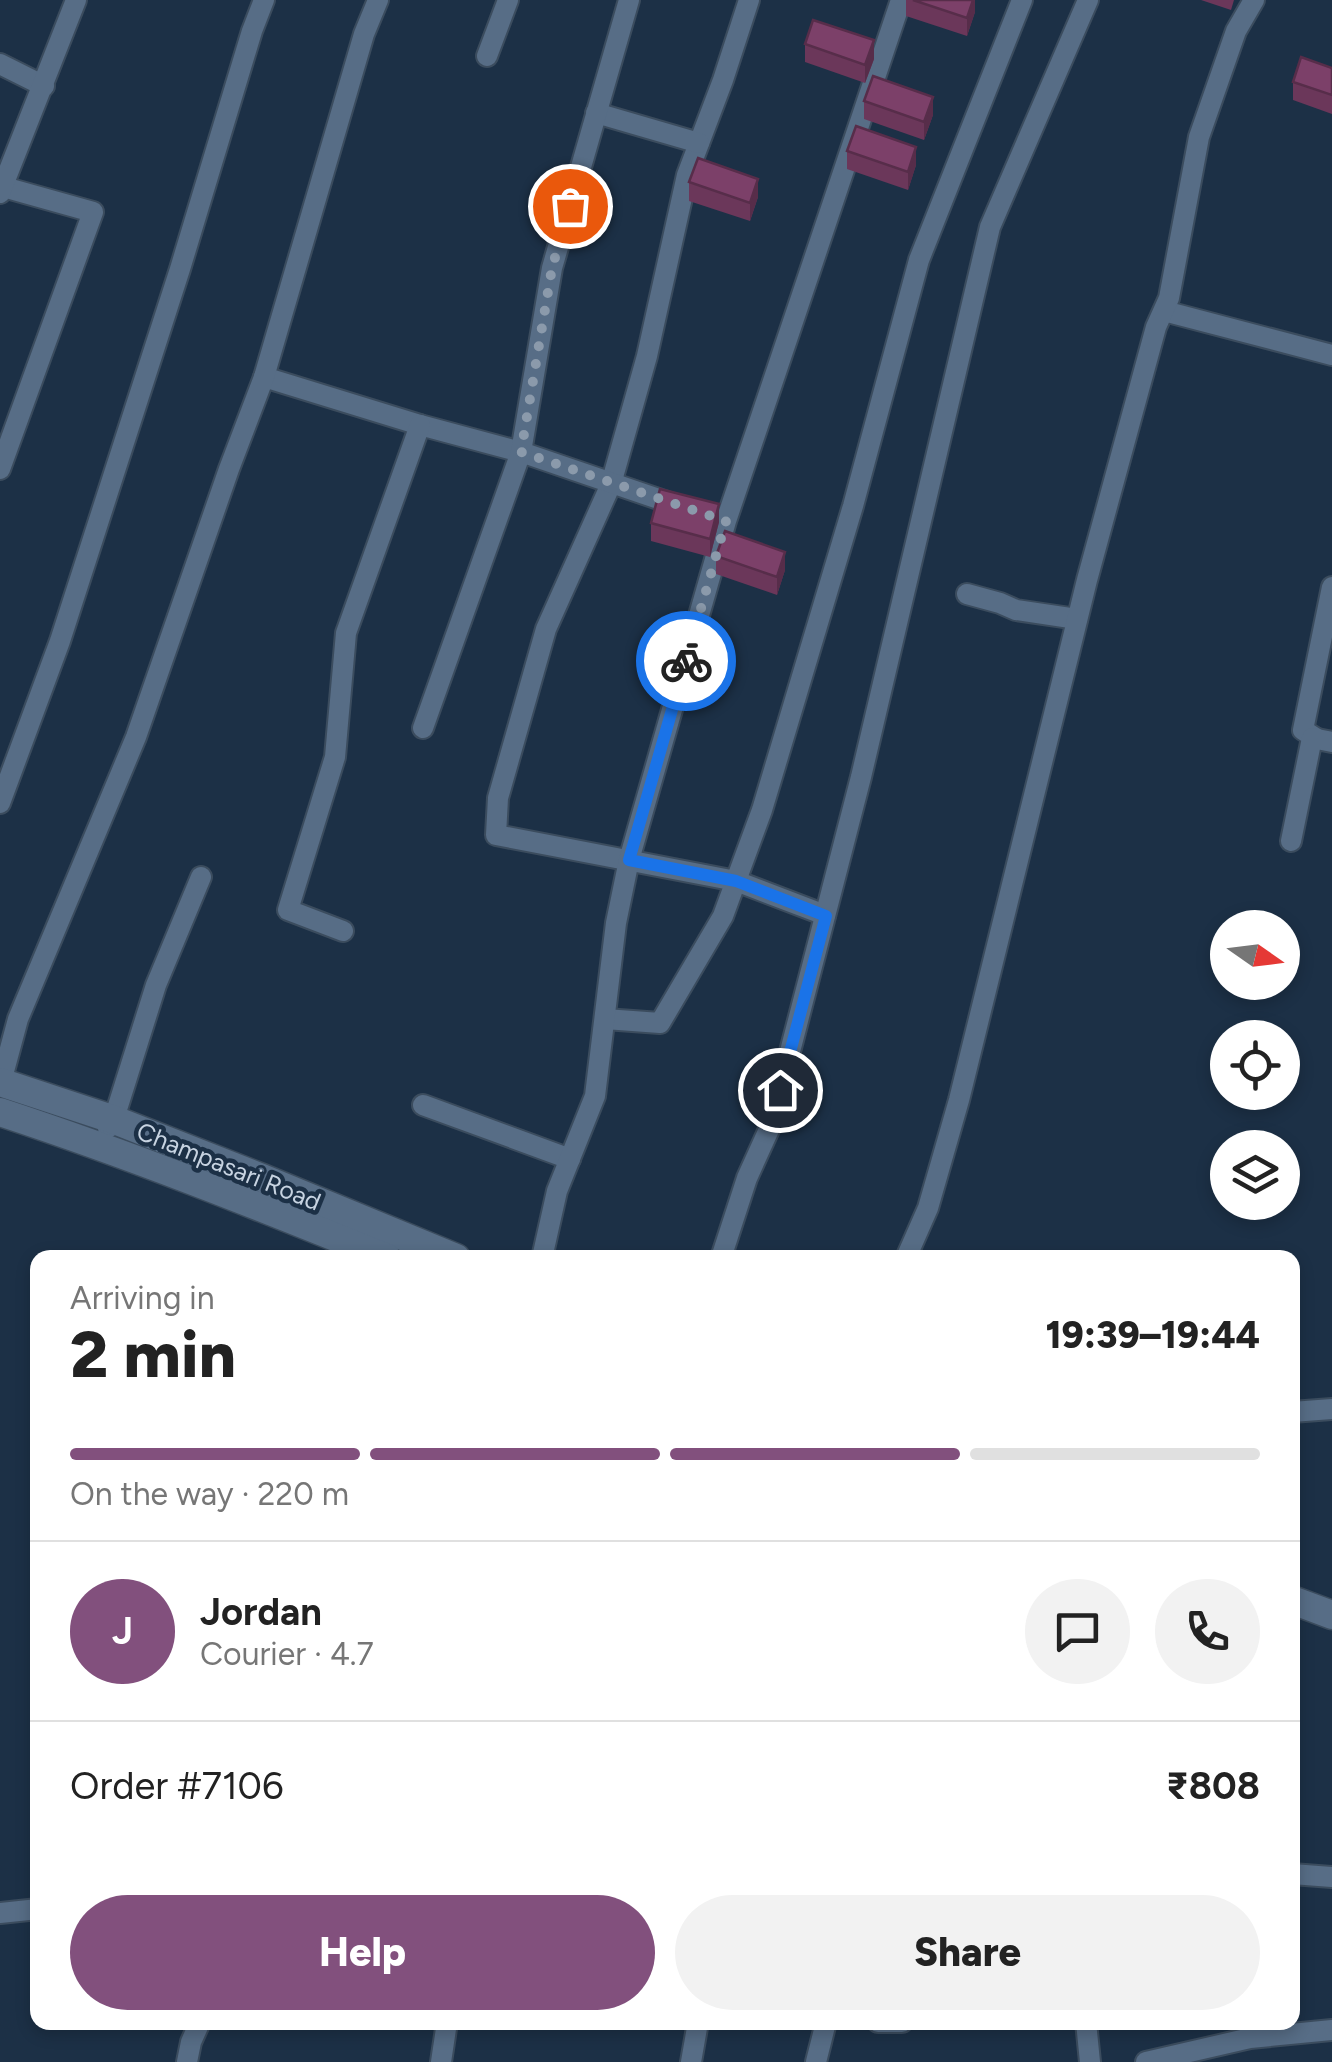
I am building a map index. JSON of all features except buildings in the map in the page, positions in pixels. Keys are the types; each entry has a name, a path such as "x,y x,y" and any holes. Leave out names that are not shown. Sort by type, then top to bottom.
{"main road":[{"name":"Champasari Road","path":"0,1083 369,1250"},
{"name":"Champasari Road","path":"0,1112 106,1132 262,1178 437,1250"},
{"path":"1300,1603 1332,1616"}],"street":[{"path":"0,469 93,212 1,189 76,0"},
{"path":"0,803 60,641 264,0"},
{"path":"0,1083 18,1019 136,737 264,377 364,34 378,0"},
{"path":"488,56 508,0"},
{"path":"423,728 521,452 552,268 629,0"},
{"path":"749,0 687,174 648,356 611,484 546,629 498,798 496,835 736,881 826,916"},
{"path":"544,1250 557,1191 595,1096 616,923 710,516 901,0"},
{"path":"605,1019 660,1024 723,916 762,810 842,544 920,260 1022,0"},
{"path":"724,1250 747,1178 771,1125 826,916 990,227 1088,0"},
{"path":"910,1250 928,1208 958,1100 1078,619 1156,327 1170,298 1199,137 1236,31 1254,0"},
{"path":"0,64 43,85"},
{"path":"596,114 699,144"},
{"path":"1164,310 1332,355"},
{"path":"264,377 521,452 710,516"},
{"path":"343,931 288,910 335,757 346,633 420,425"},
{"path":"1324,741 1303,730 1332,587"},
{"path":"966,594 1016,610 1078,619"},
{"path":"1291,841 1312,738 1324,741"},
{"path":"106,1132 156,985 201,877"},
{"path":"423,1104 570,1159"},
{"path":"1300,1411 1332,1409"},
{"path":"1300,1875 1332,1877"},
{"path":"0,1914 30,1910"},
{"path":"188,2062 196,2030"},
{"path":"442,2062 446,2030"},
{"path":"691,2062 697,2030"},
{"path":"816,2062 824,2030"},
{"path":"1087,2030 1090,2062"},
{"path":"1146,2062 1250,2038 1332,2030"}],"way so far":[{"path":"570,206 552,268 521,452 726,521 686,661"}],"route":[{"path":"686,661 629,860 736,881 826,916 780,1090"}]}
